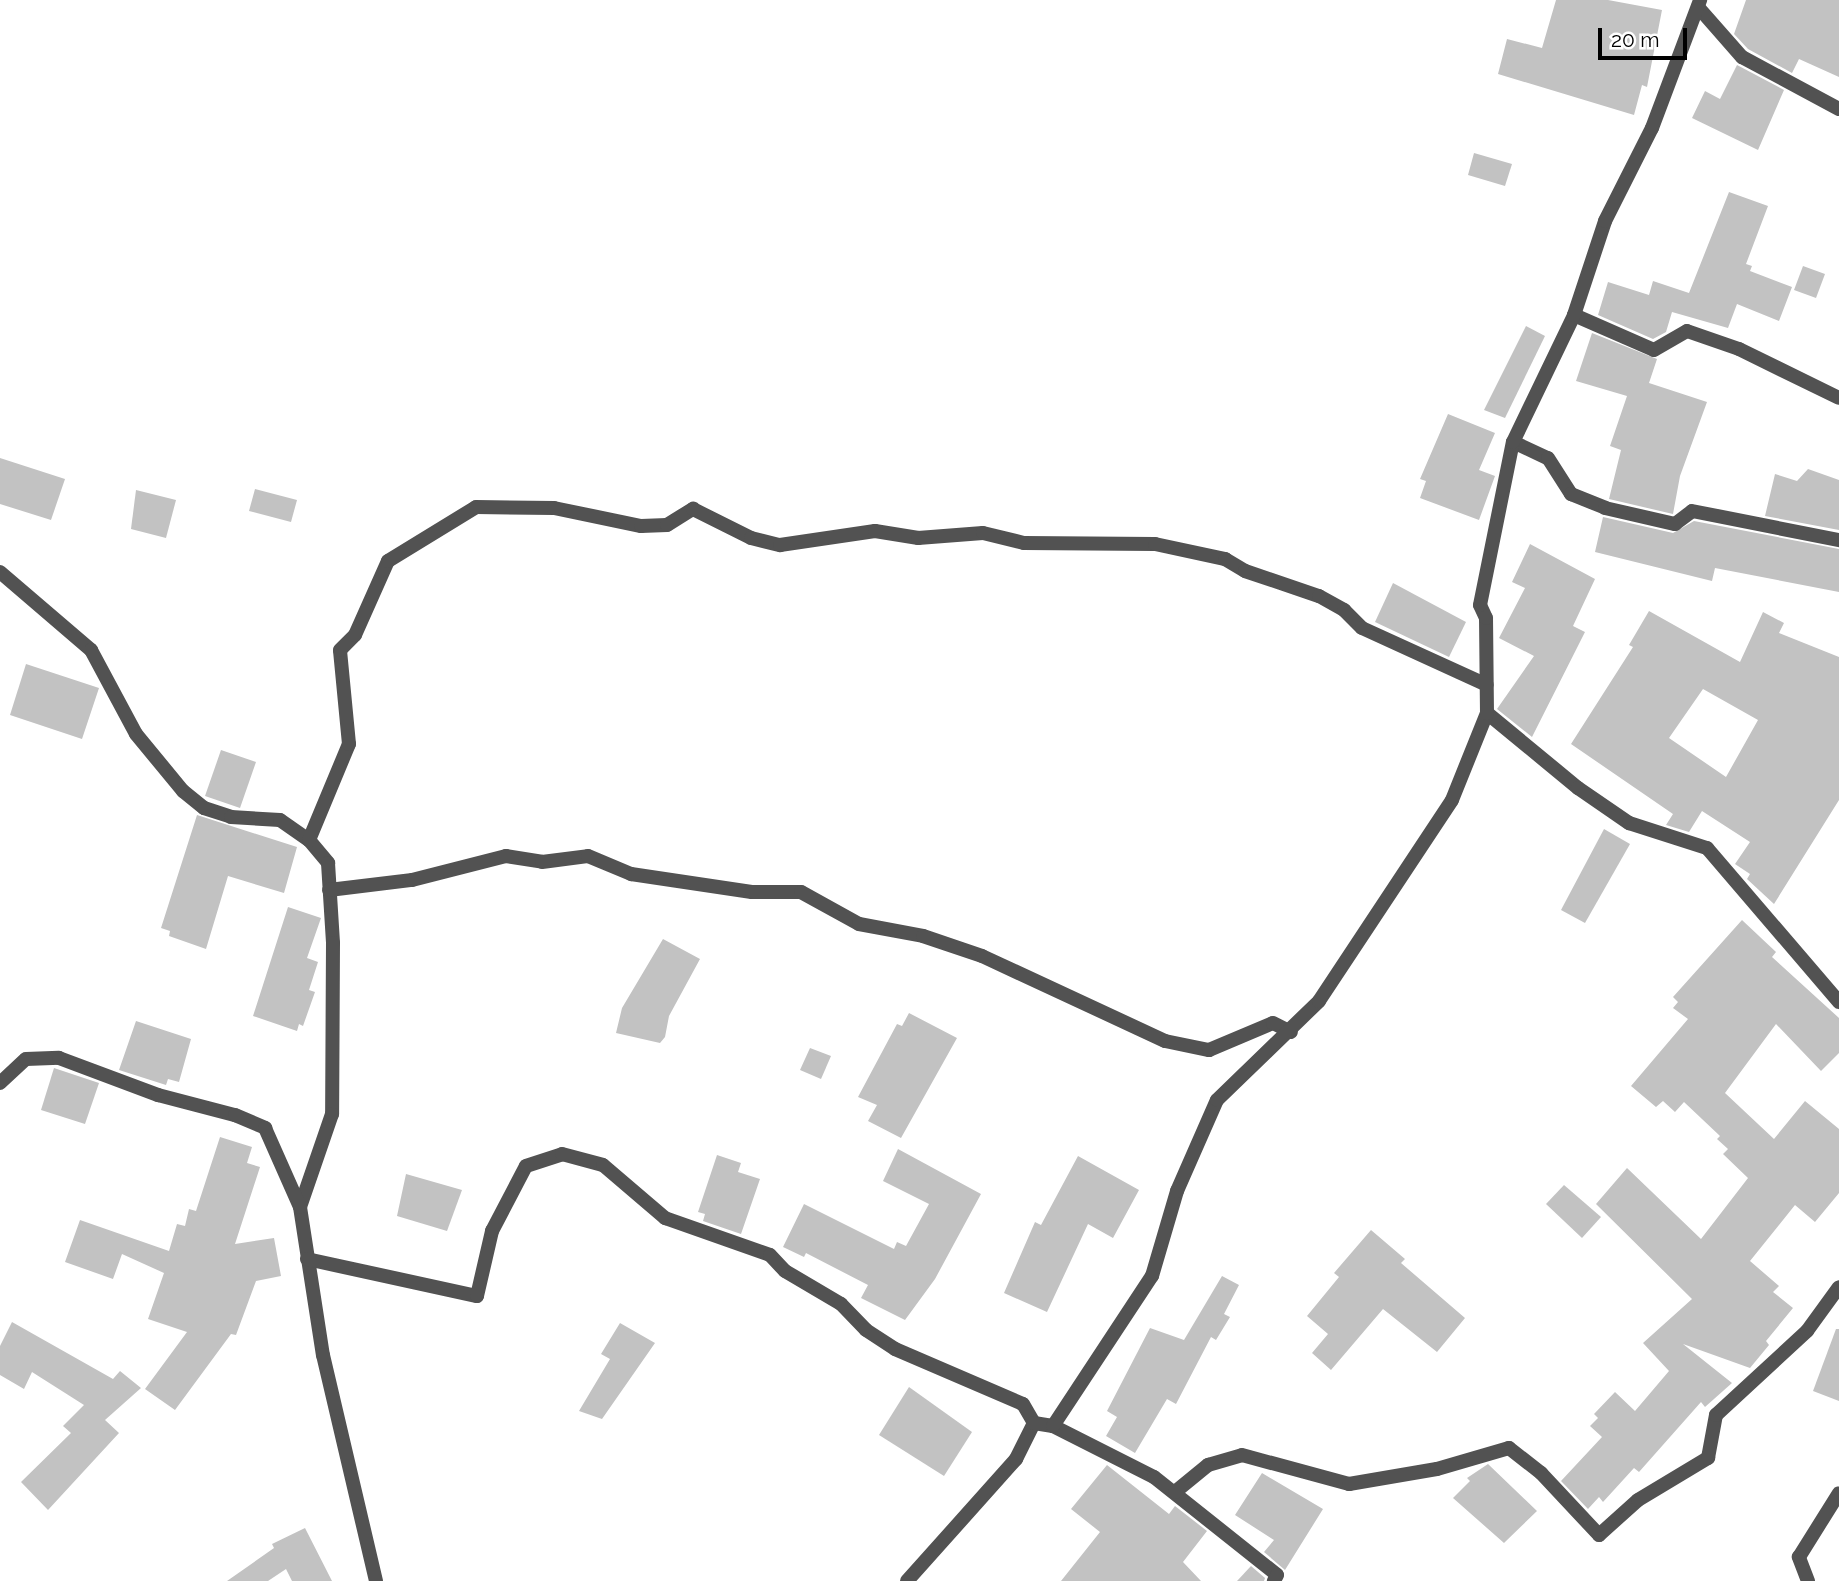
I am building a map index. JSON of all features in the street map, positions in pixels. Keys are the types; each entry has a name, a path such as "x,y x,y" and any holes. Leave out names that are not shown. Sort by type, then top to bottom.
{"street":[{"path":"1699,4 1742,57 1839,109"},
{"path":"1054,1426 1152,1276 1177,1191 1217,1100 1319,1001 1452,800 1487,713 1486,618 1480,606 1513,442 1574,314 1605,221 1652,128 1699,4"},
{"path":"1574,314 1654,349 1687,331 1739,349 1839,398"},
{"path":"1513,442 1548,458 1571,494 1605,508 1675,524 1692,511 1839,540"},
{"path":"309,839 349,744 340,650 355,635 387,561 476,507 554,508 641,526 667,525 693,509 751,538 780,545 875,531 918,538 984,533 1024,543 1155,544 1225,559 1245,571 1318,596 1344,610 1362,628 1487,685"},
{"path":"0,572 91,650 136,734 183,791 204,808 231,817 280,820 309,839 328,863 332,1114 300,1207"},
{"path":"1487,713 1567,780 1629,823 1707,848 1839,1002"},
{"path":"329,890 412,880 506,856 542,862 588,856 631,874 751,892 801,892 859,924 923,936 994,961 1165,1041 1209,1050 1273,1023 1291,1031"},
{"path":"0,1083 26,1059 58,1058 158,1095 235,1115 265,1128 300,1207 323,1355 376,1581"},
{"path":"307,1259 477,1296 492,1231 526,1166 562,1154 603,1165 666,1218 770,1255 785,1270 841,1304 866,1330 895,1349 1023,1404 1034,1423"},
{"path":"1175,1492 1208,1465 1242,1455 1349,1484 1437,1469 1509,1448 1541,1473 1599,1535 1638,1500 1708,1458 1716,1415 1807,1331 1839,1287"},
{"path":"1034,1423 1054,1426 1085,1439 1175,1492 1277,1575 1274,1581"},
{"path":"908,1581 1016,1459 1034,1423"},
{"path":"1808,1581 1799,1557 1839,1493"}],"building":[{"path":"1556,0 1608,0 1662,10 1647,87 1642,85 1634,115 1498,74 1507,39 1542,48"},
{"path":"1746,0 1839,0 1839,77 1799,59 1792,73 1748,49 1734,34"},
{"path":"1737,65 1784,90 1758,150 1692,118 1705,91 1720,99"},
{"path":"1474,153 1512,164 1505,186 1468,175"},
{"path":"1729,192 1768,206 1746,264 1752,266 1750,271 1792,287 1779,321 1737,304 1728,328 1672,312 1666,332 1653,339 1598,315 1608,282 1649,295 1653,281 1689,293"},
{"path":"1803,266 1825,274 1816,298 1794,290"},
{"path":"1526,326 1545,336 1505,418 1484,410"},
{"path":"1592,333 1657,359 1649,383 1707,402 1680,476 1673,514 1609,499 1621,450 1610,446 1627,396 1576,381"},
{"path":"1448,414 1495,433 1479,470 1495,476 1479,520 1420,498 1426,481 1420,479"},
{"path":"0,458 65,479 51,520 0,504"},
{"path":"1808,469 1839,480 1839,530 1765,516 1775,474 1797,481"},
{"path":"255,489 297,500 291,522 249,511"},
{"path":"136,490 176,500 166,538 131,529"},
{"path":"1603,517 1673,533 1694,521 1839,549 1839,592 1715,568 1712,581 1595,552"},
{"path":"1530,544 1595,579 1573,626 1585,632 1532,737 1497,709 1534,656 1499,638 1525,588 1512,582"},
{"path":"1393,583 1466,622 1449,657 1375,622"},
{"path":"1649,611 1740,662 1763,612 1784,623 1779,633 1839,657 1839,800 1774,904 1747,879 1750,874 1735,864 1750,842 1702,811 1689,832 1666,825 1673,814 1571,744 1633,647 1629,645","holes":["1703,689 1758,720 1726,777 1669,738"]},
{"path":"26,664 99,688 82,739 10,715"},
{"path":"221,750 256,762 240,808 205,796"},
{"path":"197,815 297,847 284,893 228,876 206,949 169,936 170,931 161,928"},
{"path":"1604,829 1630,844 1585,923 1561,910"},
{"path":"288,907 321,918 307,958 318,962 309,990 315,992 303,1026 299,1024 297,1031 253,1016"},
{"path":"1742,920 1776,952 1772,957 1839,1018 1839,1053 1821,1071 1776,1024 1725,1093 1774,1139 1805,1101 1839,1129 1839,1193 1815,1222 1795,1205 1750,1261 1779,1286 1773,1292 1793,1308 1766,1341 1769,1345 1750,1368 1683,1344 1732,1383 1705,1407 1701,1402 1639,1472 1634,1468 1603,1502 1599,1497 1588,1509 1561,1481 1602,1437 1590,1426 1598,1418 1594,1414 1615,1392 1635,1411 1669,1371 1643,1343 1692,1299 1596,1204 1627,1168 1701,1239 1748,1178 1723,1154 1728,1149 1717,1139 1720,1136 1684,1102 1675,1112 1663,1101 1656,1107 1631,1086 1688,1019 1673,1008 1678,1002 1673,997"},
{"path":"663,939 700,959 669,1016 665,1037 660,1043 616,1033 622,1008"},
{"path":"909,1013 957,1038 901,1138 868,1121 877,1105 858,1097 897,1024 902,1026"},
{"path":"136,1021 191,1039 179,1082 168,1079 166,1085 119,1070"},
{"path":"810,1048 831,1056 821,1079 800,1070"},
{"path":"54,1068 99,1083 85,1124 41,1110"},
{"path":"220,1137 252,1147 247,1163 260,1167 235,1244 274,1238 281,1276 256,1281 236,1335 231,1334 175,1410 145,1389 187,1332 148,1319 164,1273 122,1254 113,1279 65,1262 80,1220 169,1251 177,1224 185,1226 189,1209 196,1211"},
{"path":"898,1149 981,1194 935,1279 905,1320 861,1298 868,1285 806,1253 804,1257 783,1247 804,1204 894,1249 897,1242 906,1246 929,1204 883,1181"},
{"path":"717,1155 741,1163 738,1172 760,1179 741,1234 703,1221 705,1214 698,1212"},
{"path":"1078,1156 1139,1190 1113,1238 1088,1224 1047,1312 1004,1293 1035,1222 1041,1225"},
{"path":"406,1174 462,1190 447,1231 397,1216"},
{"path":"1564,1185 1601,1217 1582,1238 1546,1204"},
{"path":"1371,1230 1405,1259 1401,1263 1465,1318 1437,1352 1383,1309 1331,1370 1312,1353 1328,1334 1307,1316 1339,1277 1334,1273"},
{"path":"1222,1276 1239,1285 1224,1314 1230,1317 1216,1340 1211,1337 1176,1404 1167,1399 1135,1453 1106,1436 1117,1417 1107,1411 1150,1328 1184,1340"},
{"path":"12,1322 113,1379 120,1371 141,1388 105,1420 119,1433 48,1510 21,1482 71,1433 63,1426 84,1405 32,1372 24,1389 0,1375 0,1346"},
{"path":"620,1323 655,1343 602,1419 579,1411 610,1359 601,1354"},
{"path":"1836,1329 1839,1329 1839,1401 1813,1391"},
{"path":"909,1387 972,1432 944,1476 879,1435"},
{"path":"1488,1464 1537,1511 1504,1543 1453,1498 1470,1481 1467,1478"},
{"path":"1107,1465 1169,1514 1175,1506 1207,1531 1183,1562 1201,1581 1061,1581 1100,1532 1071,1509"},
{"path":"1262,1473 1323,1509 1285,1570 1264,1552 1274,1540 1235,1515"},
{"path":"305,1528 332,1581 292,1581 286,1569 268,1581 227,1581 274,1548 272,1544"},
{"path":"1251,1566 1265,1578 1264,1581 1237,1581"}]}
